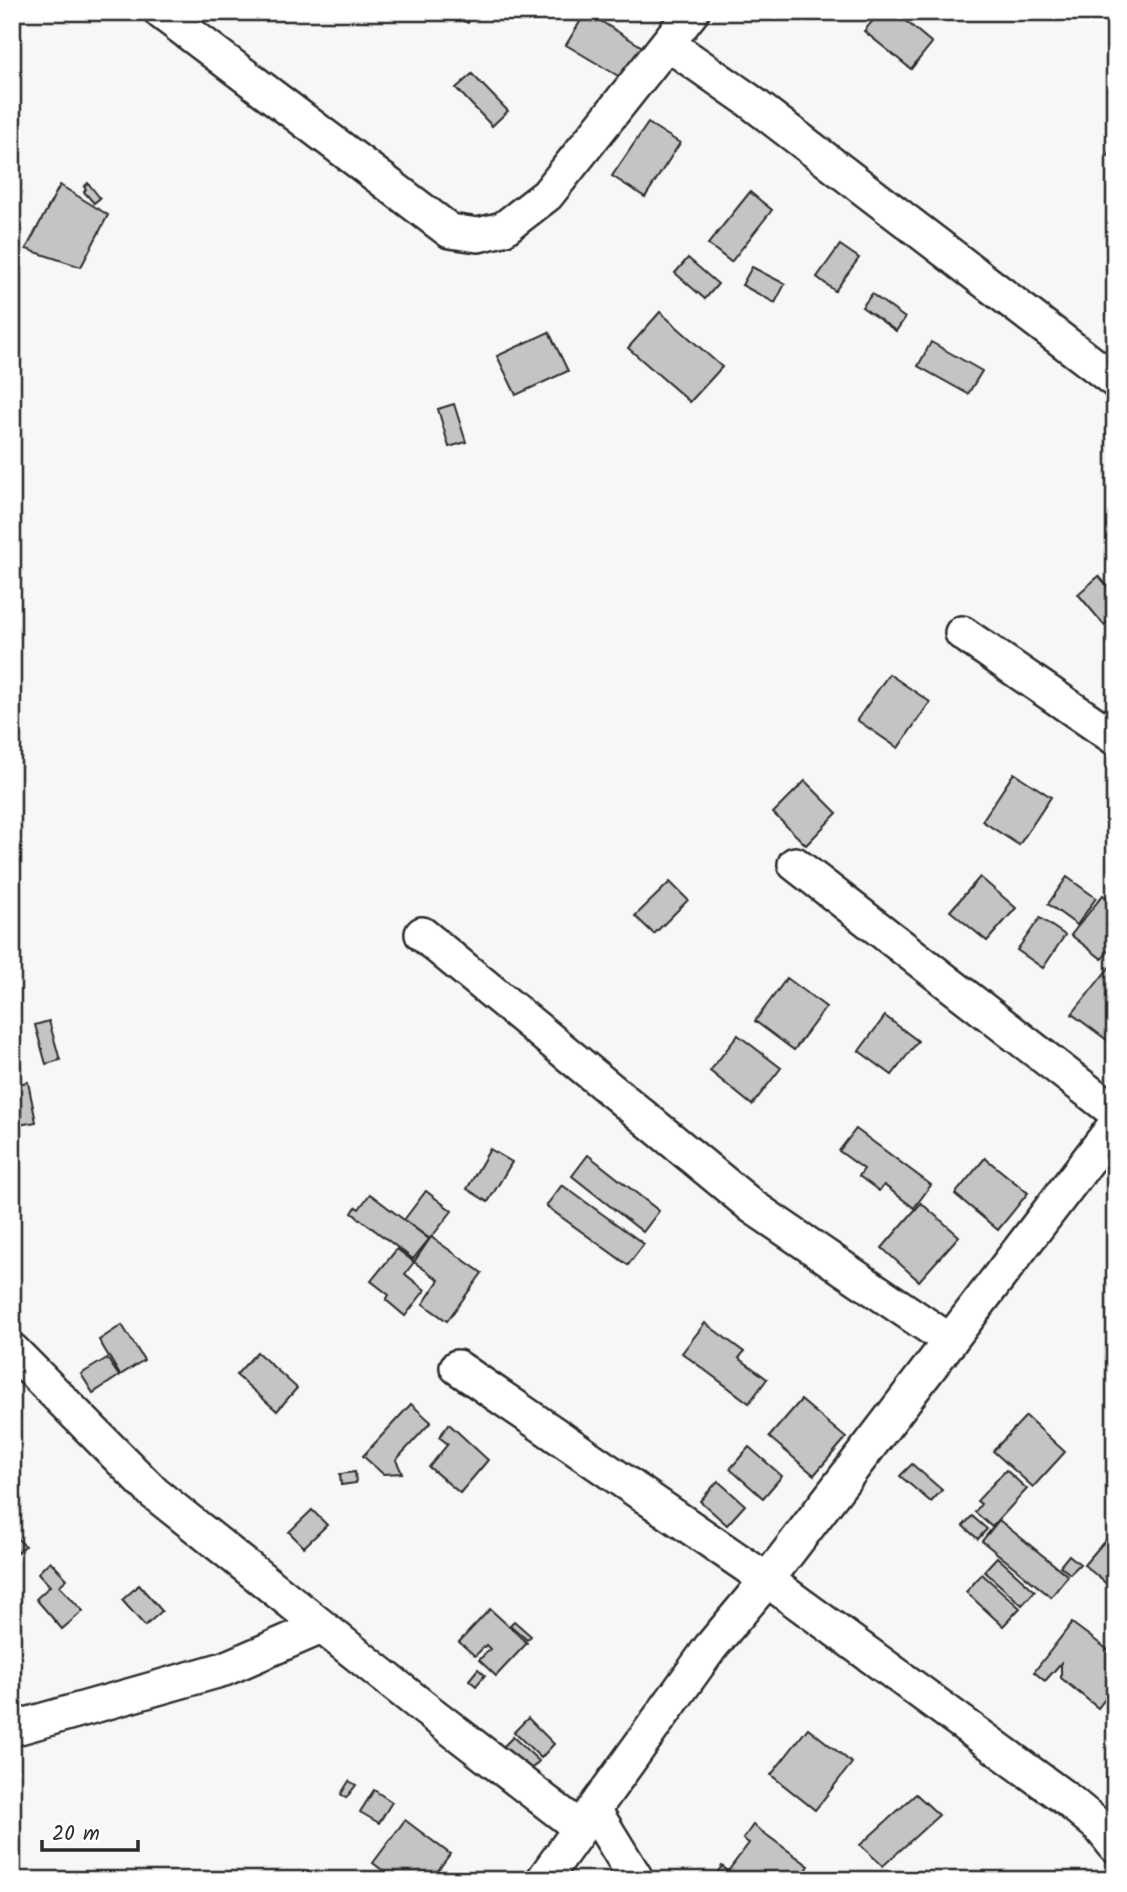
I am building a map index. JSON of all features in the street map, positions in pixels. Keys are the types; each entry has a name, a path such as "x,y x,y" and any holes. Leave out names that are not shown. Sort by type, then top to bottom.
{"street":[{"path":"162,12 450,231 478,235 503,229 547,195 692,12"},
{"path":"668,44 747,99 1115,381"},
{"path":"962,634 1115,738"},
{"path":"795,864 1115,1112"},
{"path":"422,934 753,1207 950,1340"},
{"path":"543,1880 710,1648 767,1580 1115,1125"},
{"path":"12,1350 154,1493 321,1627 587,1819 637,1880"},
{"path":"457,1367 767,1580 1069,1801 1099,1826 1115,1846"},
{"path":"12,1729 224,1669 321,1627"}],"building":[{"path":"444,12 473,12 468,23"},
{"path":"586,12 644,48 625,80 566,45"},
{"path":"880,12 895,12 932,43 911,69 864,31"},
{"path":"472,74 508,111 492,126 456,88"},
{"path":"648,123 680,143 645,197 612,176"},
{"path":"1115,143 1115,160 1107,155"},
{"path":"88,183 100,198 94,203 84,192"},
{"path":"60,185 108,215 81,267 26,249"},
{"path":"750,192 772,210 731,262 708,244"},
{"path":"840,245 859,258 835,291 817,277"},
{"path":"688,258 718,284 705,299 675,273"},
{"path":"752,267 785,284 775,303 742,285"},
{"path":"872,294 905,318 896,331 862,307"},
{"path":"660,312 722,367 690,402 628,348"},
{"path":"549,332 568,371 516,395 497,356"},
{"path":"931,342 982,371 968,394 918,366"},
{"path":"454,404 466,442 449,447 438,409"},
{"path":"1099,576 1115,595 1115,616 1104,625 1078,594"},
{"path":"889,674 930,702 898,748 857,720"},
{"path":"1014,773 1051,797 1019,845 982,821"},
{"path":"805,781 837,813 806,845 773,813"},
{"path":"980,877 1016,908 987,941 950,911"},
{"path":"1067,877 1096,898 1077,925 1048,904"},
{"path":"670,882 688,900 654,934 635,916"},
{"path":"1103,895 1115,904 1115,943 1102,959 1071,935"},
{"path":"1040,918 1065,935 1043,968 1017,950"},
{"path":"1115,960 1115,1046 1072,1014"},
{"path":"787,978 826,1007 794,1050 755,1021"},
{"path":"885,1016 918,1041 892,1075 859,1051"},
{"path":"49,1021 60,1060 46,1064 35,1025"},
{"path":"738,1035 781,1068 752,1105 710,1071"},
{"path":"28,1082 36,1122 13,1126 12,1085"},
{"path":"856,1129 931,1185 914,1208 884,1185 879,1191 859,1176 864,1169 839,1151"},
{"path":"490,1149 512,1162 488,1202 467,1189"},
{"path":"588,1155 659,1211 643,1232 572,1176"},
{"path":"985,1158 1028,1193 998,1230 955,1194"},
{"path":"562,1185 644,1244 628,1265 546,1206"},
{"path":"426,1191 452,1211 430,1239 404,1220"},
{"path":"370,1194 429,1239 413,1259 352,1213 356,1207 359,1209"},
{"path":"921,1203 959,1236 919,1281 882,1248"},
{"path":"431,1237 482,1273 447,1321 423,1304 439,1280 414,1262"},
{"path":"397,1249 414,1262 405,1274 425,1290 405,1316 386,1300 389,1295 371,1281"},
{"path":"705,1323 744,1352 739,1358 767,1379 749,1403 682,1353"},
{"path":"122,1325 144,1360 120,1375 99,1340"},
{"path":"257,1352 297,1388 277,1411 236,1375"},
{"path":"107,1358 119,1376 93,1393 81,1374"},
{"path":"801,1400 846,1438 814,1475 769,1437"},
{"path":"411,1404 431,1422 396,1460 402,1473 383,1474 363,1456"},
{"path":"1026,1416 1065,1452 1033,1487 993,1451"},
{"path":"449,1424 488,1460 460,1493 429,1467 448,1444 439,1437"},
{"path":"749,1447 782,1476 763,1498 730,1469"},
{"path":"912,1464 942,1490 931,1502 900,1476"},
{"path":"1006,1470 1027,1489 992,1527 975,1512 981,1504 977,1501"},
{"path":"355,1472 356,1483 341,1485 340,1474"},
{"path":"718,1481 745,1505 727,1525 700,1501"},
{"path":"312,1510 327,1525 304,1547 289,1532"},
{"path":"972,1516 987,1529 978,1539 963,1526"},
{"path":"999,1520 1068,1576 1051,1597 982,1541"},
{"path":"1115,1529 1115,1591 1084,1565"},
{"path":"12,1533 25,1546 12,1557"},
{"path":"1069,1555 1080,1564 1070,1574 1060,1566"},
{"path":"997,1557 1035,1591 1022,1605 984,1571"},
{"path":"50,1561 67,1579 59,1586 83,1611 62,1629 36,1599 50,1586 38,1573"},
{"path":"982,1574 1020,1608 1003,1626 966,1592"},
{"path":"139,1585 162,1611 145,1626 122,1600"},
{"path":"490,1609 527,1643 496,1676 479,1660 490,1649 486,1645 475,1656 459,1642"},
{"path":"514,1621 531,1636 527,1640 510,1625"},
{"path":"1072,1623 1115,1655 1115,1686 1098,1708 1061,1678 1061,1663 1045,1681 1034,1672"},
{"path":"478,1669 485,1675 476,1686 469,1680"},
{"path":"528,1718 554,1744 541,1758 514,1732"},
{"path":"808,1728 852,1763 815,1810 771,1775"},
{"path":"513,1737 539,1761 524,1777 498,1752"},
{"path":"349,1781 356,1785 346,1798 341,1794"},
{"path":"374,1790 392,1802 379,1823 360,1812"},
{"path":"916,1794 939,1815 883,1866 860,1845"},
{"path":"405,1820 450,1854 431,1880 395,1880 373,1863"},
{"path":"753,1825 809,1866 799,1880 718,1880 714,1877 722,1866 728,1871 749,1843 743,1839"}]}
